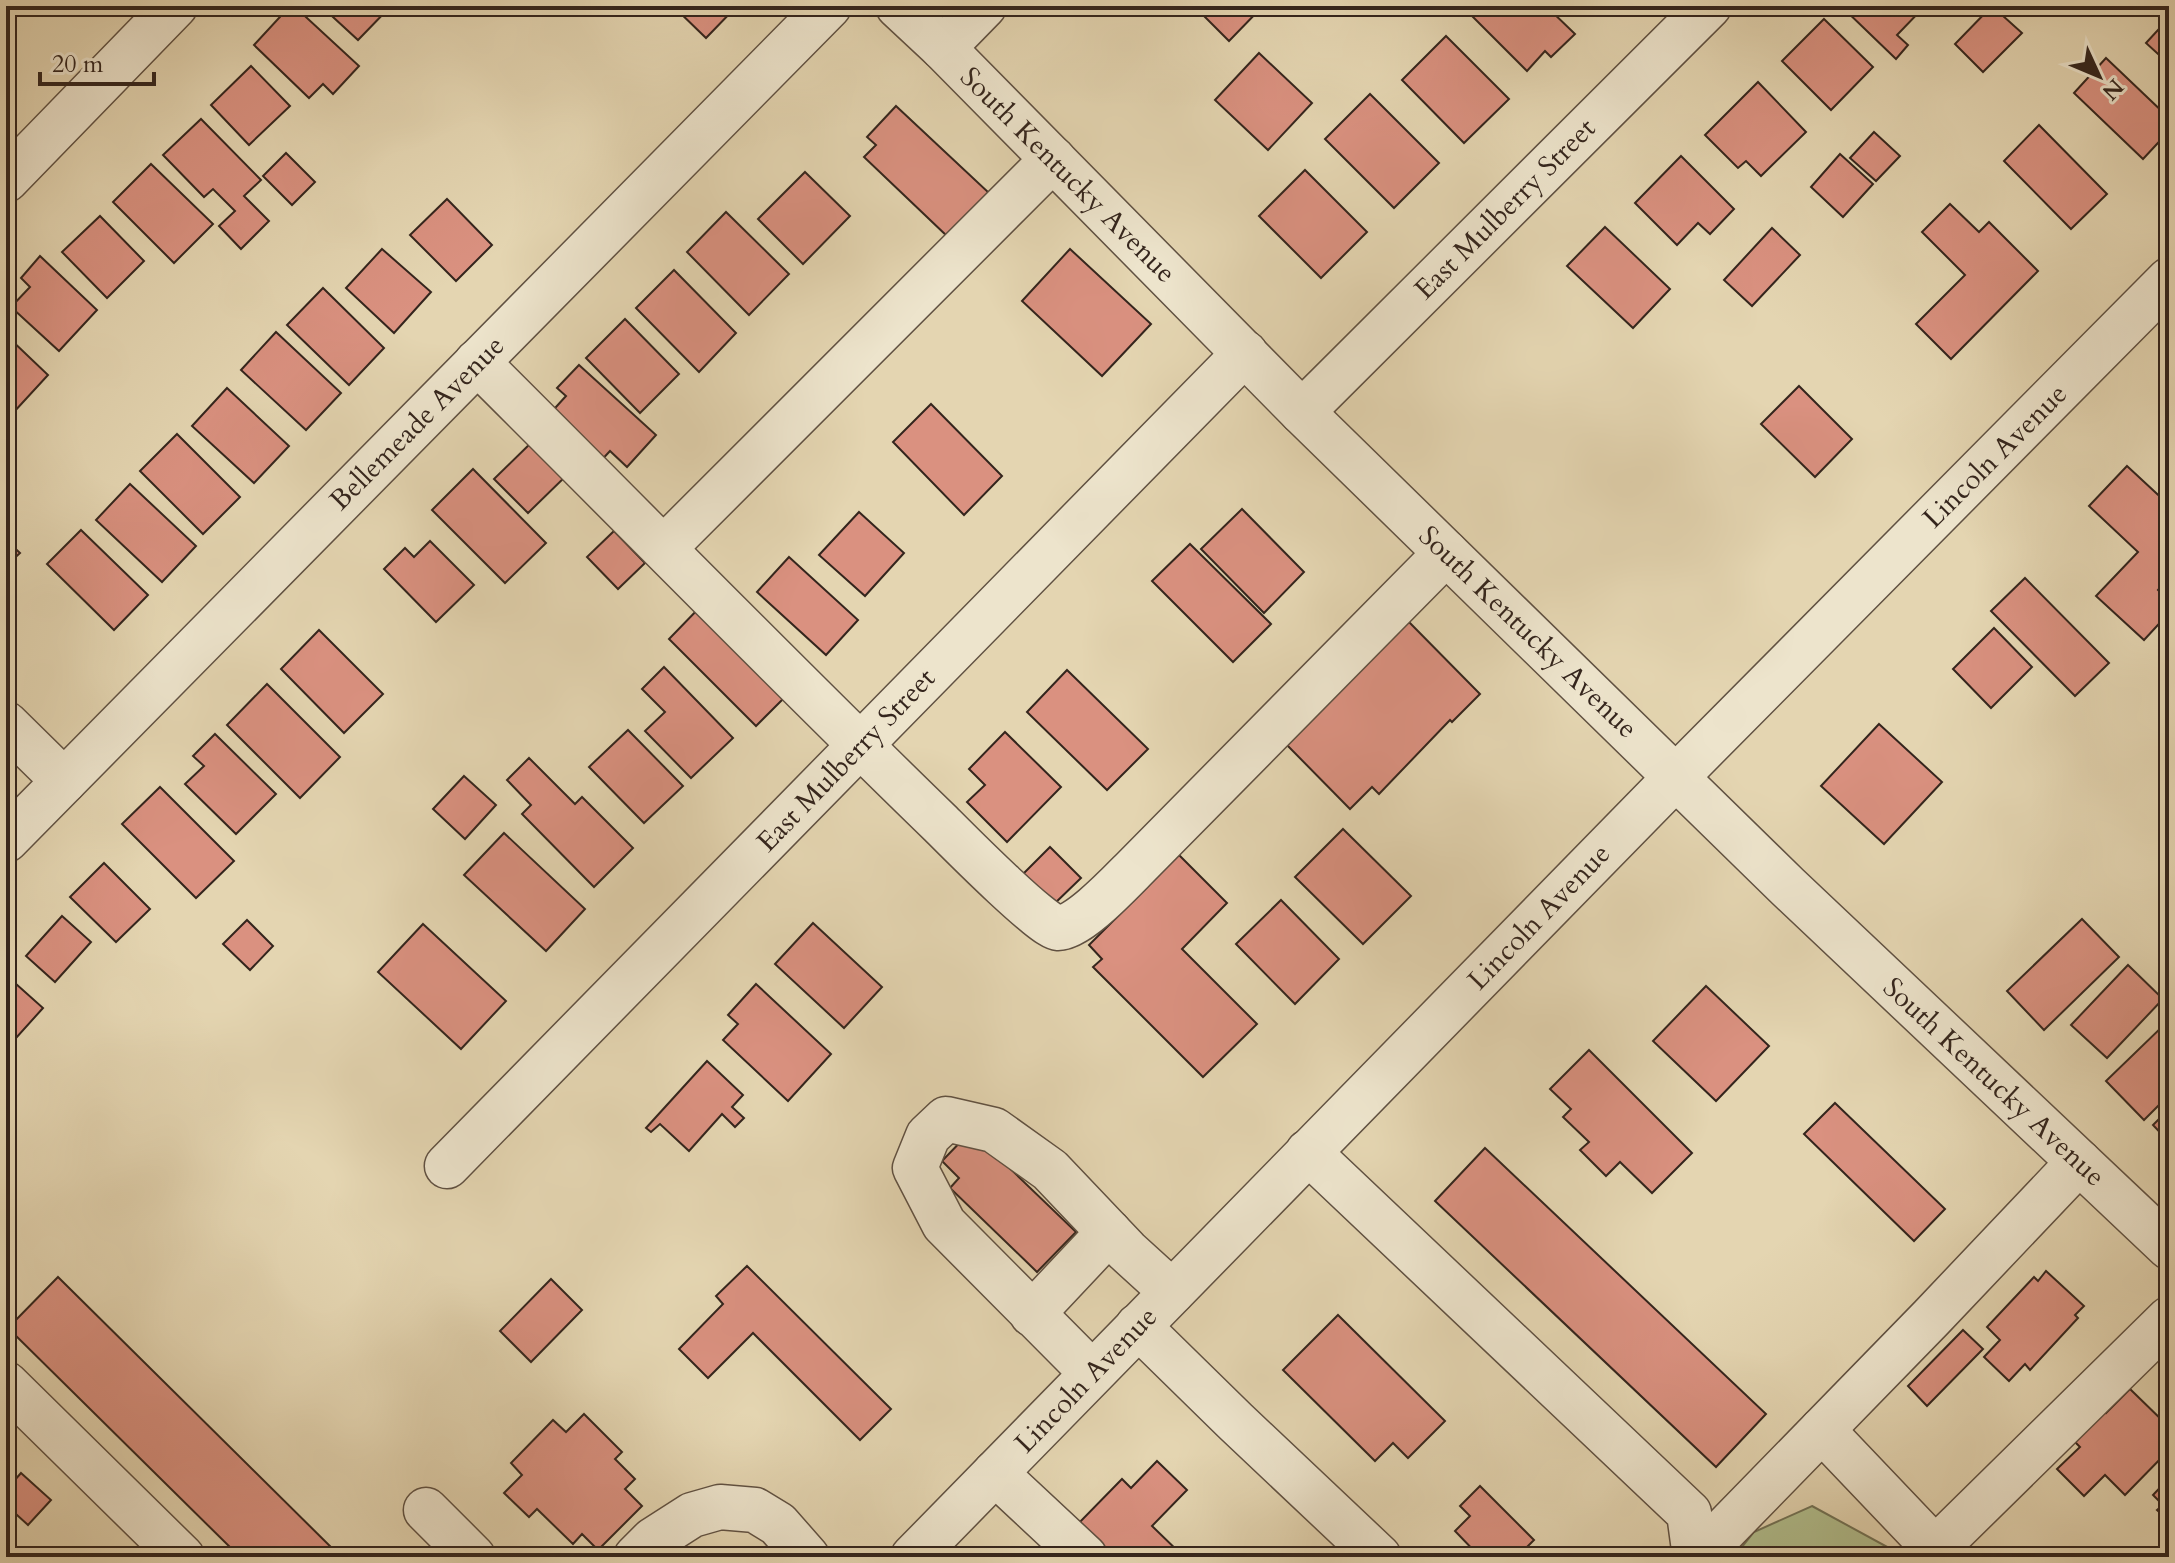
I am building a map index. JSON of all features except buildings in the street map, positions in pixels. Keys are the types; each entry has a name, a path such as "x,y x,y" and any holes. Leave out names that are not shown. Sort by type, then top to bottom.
{"street":[{"path":"6,180 175,6"},
{"name":"Bellemeade Avenue","path":"6,840 829,6"},
{"name":"South Kentucky Avenue","path":"898,6 1302,412 1787,886 2169,1247"},
{"path":"943,48 984,6"},
{"name":"East Mulberry Street","path":"1302,412 1709,6"},
{"path":"664,548 1053,159"},
{"name":"Lincoln Avenue","path":"913,1557 1676,777 2169,280"},
{"name":"East Mulberry Street","path":"447,1166 1245,353"},
{"path":"477,362 860,745 1047,923 1058,928 1087,914 1134,869 1446,553"},
{"path":"6,724 64,781"},
{"path":"1092,1373 944,1224 915,1168 928,1136 946,1119 994,1130 1050,1170 1172,1292"},
{"path":"1308,1152 1689,1513 1696,1557"},
{"path":"1696,1557 2079,1162"},
{"path":"1032,1314 1109,1232"},
{"path":"1138,1326 1379,1557"},
{"path":"1822,1430 1939,1553 2162,1340"},
{"path":"6,1384 182,1557"},
{"path":"995,1473 1085,1557"},
{"path":"636,1557 653,1540 692,1515 720,1507 755,1510 778,1524 807,1557"},
{"path":"426,1510 473,1557"}],"green space":[{"path":"1812,1506 1891,1549 1894,1557 1734,1557 1754,1532"}]}
